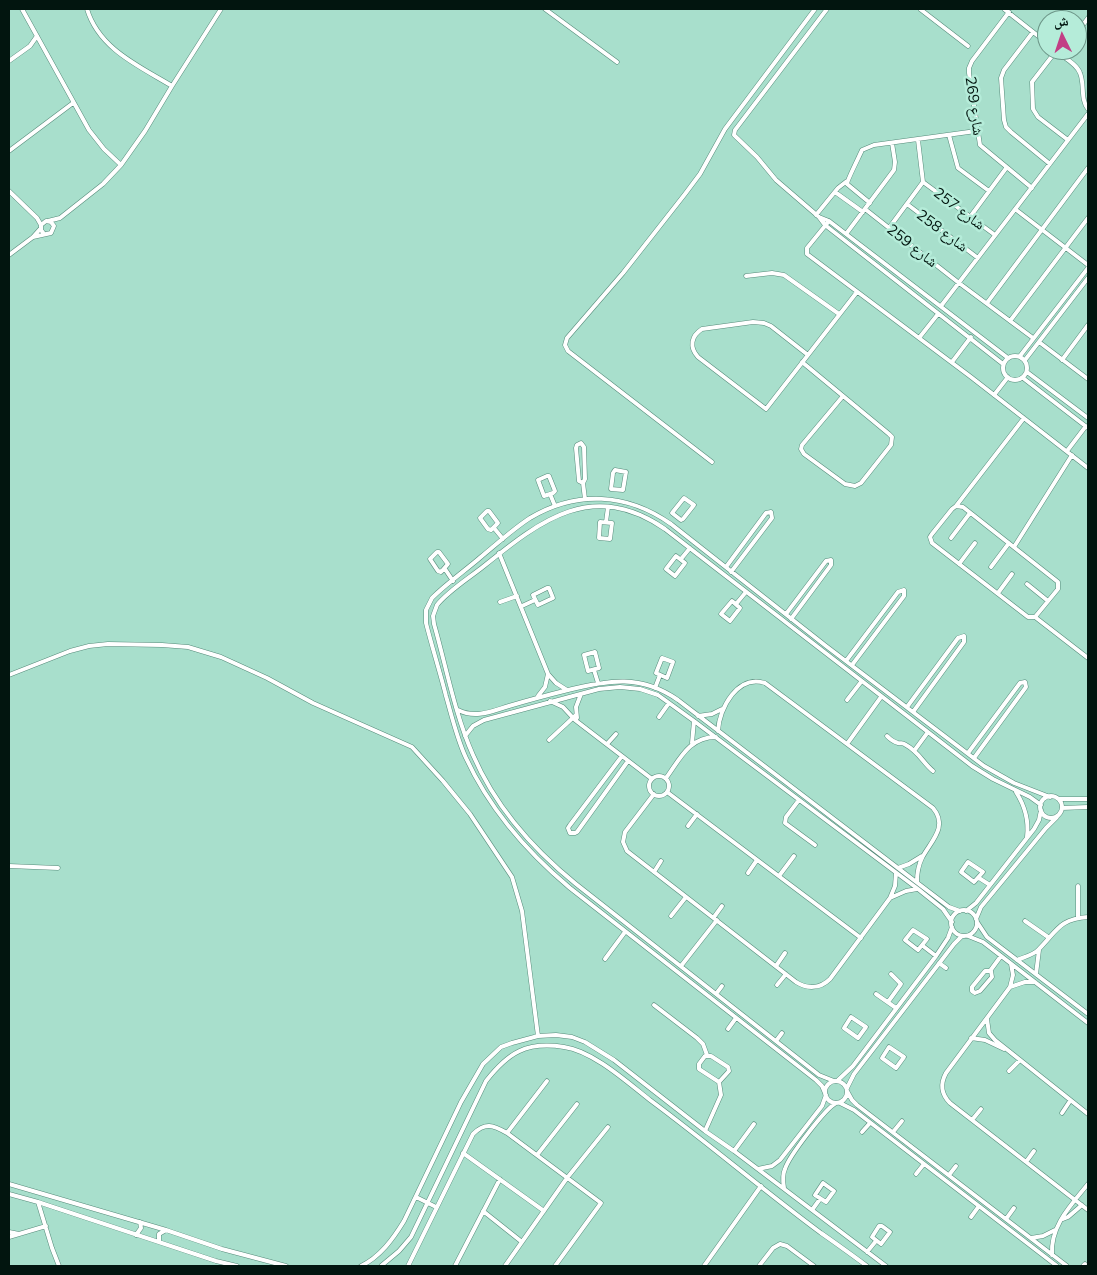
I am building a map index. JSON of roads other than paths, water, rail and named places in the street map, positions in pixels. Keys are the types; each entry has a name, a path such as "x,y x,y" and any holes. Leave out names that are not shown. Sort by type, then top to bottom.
{"street":[{"path":"22,9 73,103 95,138 121,165"},
{"path":"87,9 97,31 112,48 172,86"},
{"path":"33,237 51,233 60,218 103,184 121,165 145,131 221,9"},
{"path":"545,9 617,62"},
{"path":"712,462 568,350 565,345 567,338 623,273 700,174 727,126 815,9"},
{"path":"827,9 735,130 734,135 757,157 772,177 818,216 825,225 938,314 971,337 1003,364"},
{"path":"920,9 968,46"},
{"path":"1004,9 1037,35"},
{"name":"شارع 269","path":"1009,12 969,68 976,131 980,145 1032,188"},
{"path":"1033,32 1002,74 1000,83 1004,120 1006,127 1011,132 1050,164"},
{"path":"9,61 30,46 37,36"},
{"path":"30,46 41,44"},
{"path":"1048,60 1032,82 1033,109 1038,117 1068,140"},
{"path":"1067,60 1078,70 1084,102 1088,109"},
{"path":"1083,91 1088,90"},
{"path":"9,151 73,103"},
{"path":"941,306 1088,114"},
{"path":"727,126 735,130"},
{"path":"818,216 835,192 847,181 862,150 874,145 976,131"},
{"path":"949,136 958,168 989,191"},
{"path":"889,228 924,182 918,140"},
{"path":"846,234 894,170 895,162 892,143"},
{"path":"970,217 1007,167"},
{"path":"987,303 1088,168"},
{"path":"847,181 848,186 870,203"},
{"name":"شارع 257","path":"924,182 995,235"},
{"path":"9,191 37,218 44,234"},
{"name":"شارع 259","path":"835,192 889,228 959,283 1034,338"},
{"name":"شارع 258","path":"907,204 978,258"},
{"path":"1015,209 1088,266 1020,356"},
{"path":"818,216 829,221 1008,358"},
{"path":"37,218 53,224 54,229"},
{"path":"9,255 33,237 47,221 60,218"},
{"path":"1010,321 1088,218"},
{"path":"829,221 807,248 807,254 952,362 1088,468"},
{"path":"746,276 772,273 784,275 839,314"},
{"path":"1025,360 1088,278"},
{"path":"808,355 772,326 760,322 702,329 693,340 693,349 698,357 766,409 808,355 839,314 857,292"},
{"path":"919,338 938,314"},
{"path":"1062,360 1088,325"},
{"path":"952,362 971,337"},
{"path":"1039,342 1086,378 1088,372"},
{"path":"1020,356 1027,364 1027,372 1022,378 1015,380 1008,378 1003,372 1003,364 1008,358 1020,356"},
{"path":"802,362 889,434 892,440 891,445 861,483 855,486 845,484 804,454 801,449 802,445 843,396"},
{"path":"1027,372 1088,418"},
{"path":"994,395 1008,378"},
{"path":"1022,378 1087,427 1067,451"},
{"path":"1024,418 930,537 932,543 959,564 1028,616 1035,617 1088,658"},
{"path":"582,483 585,478 585,463 584,447 581,444 577,445 576,448 579,481 582,483 585,499"},
{"path":"1014,547 1072,455"},
{"path":"613,471 626,472 624,490 617,490 611,488 613,471"},
{"path":"548,476 555,491 550,494 544,495 538,482 539,479 548,476"},
{"path":"615,500 617,490"},
{"path":"550,494 555,506"},
{"path":"683,498 694,504 683,520 676,517 672,514 673,511 683,498"},
{"path":"1057,1266 854,1110 830,1101 819,1082 556,877 521,842 494,808 466,757 456,729 426,620 426,610 432,598 503,539 531,518 555,506 585,499 615,500 644,508 671,524 826,646 968,754 1006,779 1059,799 1088,799"},
{"path":"578,500 580,508"},
{"path":"956,506 963,507 1058,582 1059,587 1035,617"},
{"path":"606,522 608,507"},
{"path":"1057,817 1047,817 1041,807 1030,797 983,773 861,682 690,548 650,520 627,510 608,507 580,508 562,513 539,524 520,536 441,600 434,612 434,624 465,736 485,778 508,814 529,840 563,874 819,1075 844,1084 850,1097 857,1105 1067,1266"},
{"path":"487,511 498,523 494,528 489,530 480,518 487,511"},
{"path":"726,567 768,512 772,512 772,518 731,572"},
{"path":"951,538 970,513"},
{"path":"671,524 676,517"},
{"path":"600,522 606,522 612,523 610,540 599,538 600,522"},
{"path":"494,528 503,539"},
{"path":"750,535 756,539"},
{"path":"959,564 975,543"},
{"path":"992,567 1010,544"},
{"path":"681,559 690,548"},
{"path":"438,552 448,564 444,569 440,572 430,560 430,557 438,552"},
{"path":"500,553 548,674 556,683 567,690"},
{"path":"675,556 681,559 685,564 675,576 666,569 675,556"},
{"path":"786,614 827,560 831,560 831,565 792,619"},
{"path":"444,569 453,581"},
{"path":"998,593 1012,574"},
{"path":"812,580 817,584"},
{"path":"1028,584 1048,601"},
{"path":"548,587 553,597 539,605 535,600 533,594 548,587"},
{"path":"846,661 900,590 904,590 904,596 852,665"},
{"path":"736,604 746,592"},
{"path":"500,602 517,596"},
{"path":"522,606 535,600"},
{"path":"731,601 736,604 740,608 731,621 722,615 731,601"},
{"path":"885,610 890,614"},
{"path":"907,707 960,636 964,636 964,642 913,712"},
{"path":"9,675 70,651 89,646 162,644 188,647 222,657 412,748 443,781 470,814 512,877 522,910 538,1036"},
{"path":"822,652 826,646"},
{"path":"595,652 600,668 594,670 587,670 584,654 595,652"},
{"path":"947,654 952,658"},
{"path":"662,658 673,662 667,678 660,675 656,672 662,658"},
{"path":"594,670 598,683"},
{"path":"537,697 546,687 548,674"},
{"path":"655,688 660,675"},
{"path":"458,710 470,714 482,714 537,697 598,683 626,681 655,688 673,697 945,903 960,911 971,912 987,937 1088,1014"},
{"path":"718,731 719,721 724,708 741,686 751,682 762,682 847,744 935,811 939,821 939,829 918,868 917,882"},
{"path":"847,700 861,682"},
{"path":"968,754 1009,698 1022,682 1026,682 1026,687 974,758"},
{"path":"465,736 473,726 484,720 550,701 606,688 627,687 648,691 694,720 918,889 941,908 952,922"},
{"path":"549,740 575,717 576,707 581,694"},
{"path":"847,744 881,697"},
{"path":"1009,698 1015,703"},
{"path":"550,701 562,707 652,779"},
{"path":"659,717 669,703"},
{"path":"698,716 712,714 724,708"},
{"path":"482,714 484,720"},
{"path":"692,743 694,720"},
{"path":"914,751 928,732"},
{"path":"607,744 616,734"},
{"path":"887,736 914,751 923,758 926,765 933,771"},
{"path":"666,778 692,743 704,738 716,737"},
{"path":"730,748 734,743"},
{"path":"958,755 963,749"},
{"path":"622,756 570,825 568,830 570,833 577,832 628,760"},
{"path":"659,776 666,778 669,784 667,792 661,795 654,794 650,788 652,779 659,776"},
{"path":"1014,790 1023,805 1026,816 1027,838"},
{"path":"667,792 861,938"},
{"path":"654,794 625,832 623,845 627,851 799,984 807,987 823,984 833,976 890,898 895,886 896,873"},
{"path":"966,911 976,902 1037,825 1045,798 1050,796"},
{"path":"968,936 975,930 981,907 1061,812 1062,808 1059,799"},
{"path":"799,800 786,817 785,823 815,845"},
{"path":"1062,808 1088,807"},
{"path":"688,826 697,814"},
{"path":"898,868 910,864 924,855"},
{"path":"778,876 794,856"},
{"path":"748,872 757,860"},
{"path":"654,872 661,861"},
{"path":"967,862 982,870 983,873 979,878 973,882 962,874 961,870 967,862"},
{"path":"9,866 58,868"},
{"path":"979,878 990,885"},
{"path":"1078,886 1078,918"},
{"path":"890,898 906,891 918,889"},
{"path":"671,916 686,897"},
{"path":"941,908 945,903"},
{"path":"681,966 722,906"},
{"path":"758,1169 772,1166 780,1160 820,1108 827,1085 849,1070 936,956 948,938 955,914 960,911"},
{"path":"613,922 617,916"},
{"path":"1036,974 1036,960 1039,950 1048,937 1064,923 1088,917"},
{"path":"1025,921 1048,937"},
{"path":"952,927 955,932 962,936 968,936 983,942 1088,1023"},
{"path":"913,930 926,938 923,946 917,950 906,941 906,938 913,930"},
{"path":"605,959 625,932"},
{"path":"784,1188 783,1175 787,1164 826,1110 845,1099 854,1074 956,941 962,936"},
{"path":"983,942 987,937"},
{"path":"923,946 936,956"},
{"path":"1017,960 1039,950"},
{"path":"776,966 785,953"},
{"path":"990,970 992,977 980,991 977,993 973,992 973,986 985,971 990,970 1001,956"},
{"path":"939,963 946,968"},
{"path":"1011,964 1013,975 1010,987 944,1076 942,1087 947,1100 1088,1210"},
{"path":"778,985 786,974"},
{"path":"888,1002 901,984 891,974"},
{"path":"1010,987 1025,982 1036,982"},
{"path":"716,994 722,986"},
{"path":"876,994 896,1008"},
{"path":"654,1006 698,1038 703,1044 707,1055 729,1069 718,1082"},
{"path":"853,1017 865,1026 862,1033 857,1038 844,1030 844,1026 853,1017"},
{"path":"728,1030 736,1018"},
{"path":"987,1019 991,1036 1088,1114"},
{"path":"776,1040 782,1033"},
{"path":"862,1033 872,1039"},
{"path":"361,1266 372,1259 394,1238 416,1197 461,1102 483,1064 502,1047 538,1036 556,1035 572,1037 598,1049 886,1266"},
{"path":"971,1038 985,1040 1004,1048"},
{"path":"877,1044 886,1051"},
{"path":"381,1266 399,1251 411,1237 486,1081 498,1066 515,1052 536,1047 565,1047 580,1052 608,1068 681,1122 821,1233 868,1266"},
{"path":"890,1047 904,1056 904,1059 897,1067 894,1067 883,1060 882,1056 886,1051 890,1047"},
{"path":"705,1131 722,1095 718,1082 699,1069 699,1064 707,1055"},
{"path":"1009,1072 1019,1060"},
{"path":"507,1133 546,1080"},
{"path":"1062,1113 1070,1101"},
{"path":"538,1155 577,1104"},
{"path":"854,1110 857,1105"},
{"path":"972,1120 980,1109"},
{"path":"893,1132 902,1121"},
{"path":"862,1132 870,1122"},
{"path":"734,1151 754,1124"},
{"path":"408,1266 473,1134 479,1128 493,1126 507,1133 538,1155 601,1203 555,1266"},
{"path":"505,1266 567,1178 608,1127"},
{"path":"1026,1162 1034,1151"},
{"path":"463,1153 544,1211"},
{"path":"916,1174 924,1164"},
{"path":"949,1175 956,1166"},
{"path":"455,1266 500,1179"},
{"path":"825,1183 834,1190 827,1202 820,1199 815,1194 825,1183"},
{"path":"9,1184 140,1222 222,1249 286,1266"},
{"path":"1052,1255 1052,1242 1055,1230 1063,1219 1064,1214 1088,1184"},
{"path":"704,1266 761,1186"},
{"path":"962,1193 966,1188"},
{"path":"9,1194 216,1261 237,1266"},
{"path":"416,1197 436,1207"},
{"path":"812,1210 820,1199"},
{"path":"38,1202 59,1266"},
{"path":"1063,1219 1082,1205"},
{"path":"971,1217 979,1206"},
{"path":"1006,1219 1014,1208"},
{"path":"483,1212 522,1242"},
{"path":"136,1235 140,1230 140,1222"},
{"path":"9,1237 46,1226"},
{"path":"879,1226 890,1231 882,1244 876,1241 872,1236 879,1226"},
{"path":"159,1242 159,1234 166,1230"},
{"path":"1031,1238 1043,1236 1055,1230"},
{"path":"9,1232 19,1235"},
{"path":"867,1252 876,1241"},
{"path":"759,1266 773,1248 780,1244 787,1246 814,1266"}]}
